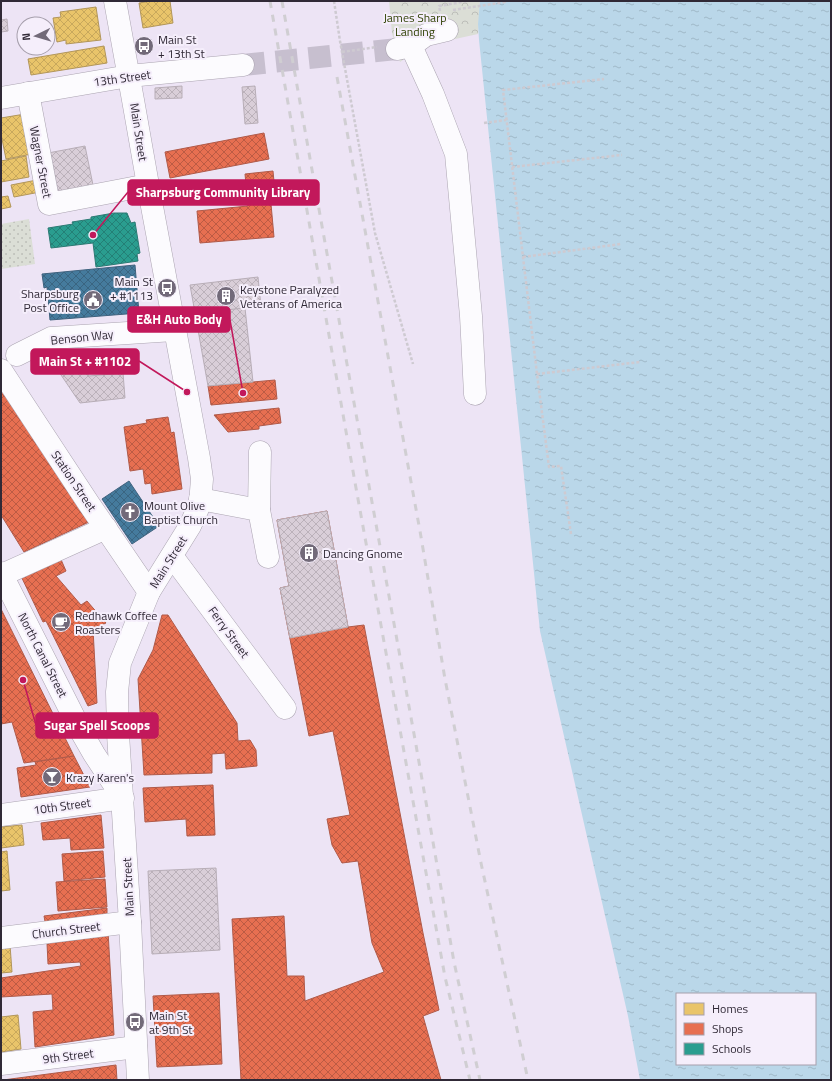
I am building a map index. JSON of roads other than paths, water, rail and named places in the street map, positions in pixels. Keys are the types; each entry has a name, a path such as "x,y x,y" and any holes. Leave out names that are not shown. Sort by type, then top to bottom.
{"street":[{"name":"Main Street","path":"115,1 202,479 200,504 190,526 150,592 120,664 117,692 118,734 123,798 138,1080"},
{"path":"444,21 426,35 397,47 433,94 456,154 471,316 475,394"},
{"name":"13th Street","path":"1,98 129,76 243,65"},
{"name":"Wagner Street","path":"28,94 49,204 148,185"},
{"name":"Benson Way","path":"17,355 51,338 174,330"},
{"name":"Station Street","path":"1,370 150,592"},
{"path":"260,452 259,510 268,557"},
{"path":"200,498 259,510"},
{"path":"2,574 106,528"},
{"name":"Ferry Street","path":"172,556 285,708"},
{"name":"North Canal Street","path":"2,574 86,740 123,798"},
{"name":"10th Street","path":"1,815 123,798"},
{"name":"Church Street","path":"1,938 130,922"},
{"name":"9th Street","path":"1,1064 136,1047"}],"water":[{"path":"480,1 831,1 831,1080 640,1080 628,1016 540,631 478,24"}],"tunnel":[{"path":"243,65 397,49"}],"railway":[{"path":"270,1 356,488 445,977 470,1080"},
{"path":"282,1 454,962 480,1080"},
{"path":"337,77 420,531 445,679 481,863 528,1080"}],"place":[{"name":"Main St + 13th St","path":"144,46"},
{"name":"Sharpsburg Community Library","path":"93,235"},
{"name":"Main St + #1113","path":"167,288"},
{"name":"Keystone Paralyzed Veterans of America","path":"226,296"},
{"name":"Sharpsburg Post Office","path":"93,300"},
{"name":"Main St + #1102","path":"187,392"},
{"name":"E&H Auto Body","path":"243,393"},
{"name":"Mount Olive Baptist Church","path":"130,512"},
{"name":"Dancing Gnome","path":"309,553"},
{"name":"Redhawk Coffee Roasters","path":"61,622"},
{"name":"Sugar Spell Scoops","path":"23,680"},
{"name":"Krazy Karen's","path":"52,777"},
{"name":"Main St at 9th St","path":"135,1022"}],"park label":[{"name":"James Sharp Landing","path":"415,24"}]}
